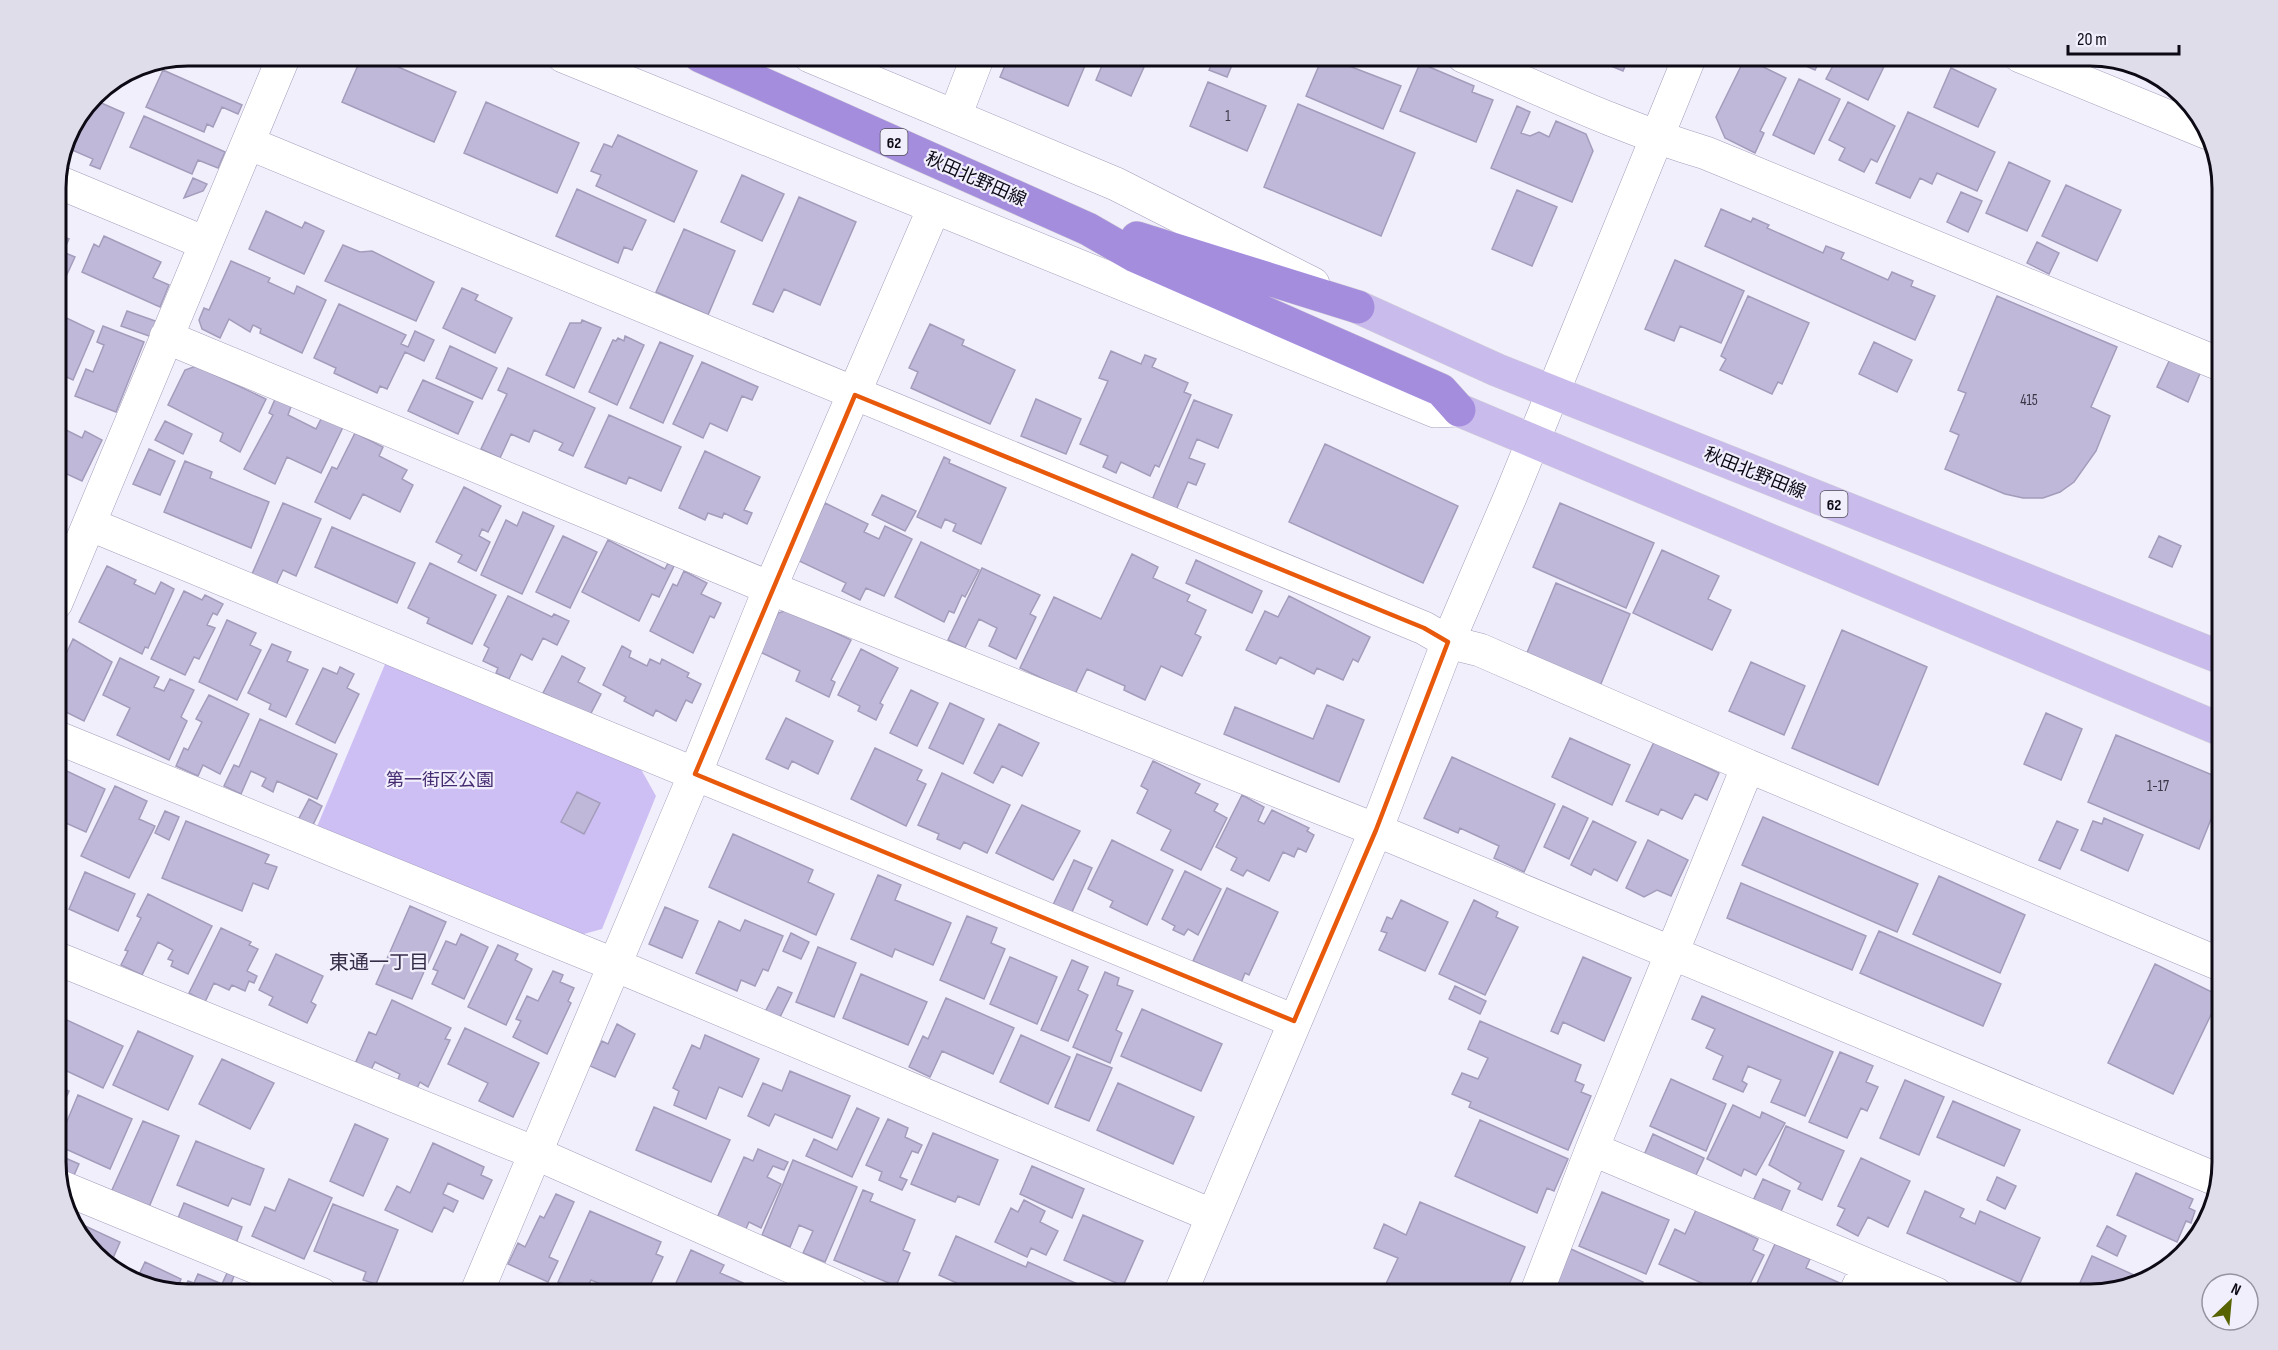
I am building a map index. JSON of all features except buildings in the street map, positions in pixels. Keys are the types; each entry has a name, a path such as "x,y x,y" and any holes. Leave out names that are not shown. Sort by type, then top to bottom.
{"highway":[{"name":"秋田北野田線","path":"722,66 1088,230"},
{"name":"62","path":"1088,230 1129,236 1358,307"},
{"name":"62","path":"1088,230 1135,256 1442,390 1459,410"}],"main road":[{"name":"秋田北野田線","path":"1358,307 1552,393 2212,654"},
{"name":"62","path":"1459,410 2212,726"}],"street":[{"path":"66,579 281,66"},
{"path":"587,66 1435,411 1459,410"},
{"path":"834,66 1116,184 1358,307"},
{"path":"955,116 974,66"},
{"path":"1487,66 1656,138 1706,153 2212,361"},
{"path":"1184,1284 1376,830 1448,642 1686,66"},
{"path":"2044,66 2197,128"},
{"path":"248,143 1424,628 1448,642 1480,650 1748,766 2212,961"},
{"path":"66,186 205,243"},
{"path":"480,1284 696,774 770,588 934,208"},
{"path":"166,337 770,588 1376,830 2211,1177"},
{"path":"89,524 1294,1021"},
{"path":"66,741 615,965 1212,1215"},
{"path":"1540,1284 1592,1149 1748,766"},
{"path":"66,962 535,1153 830,1284"},
{"path":"1592,1149 1862,1280 1883,1284"},
{"path":"69,1190 297,1284"}],"highlighted area":[{"path":"855,395 1424,628 1448,642 1376,830 1294,1021 695,774"}],"green space":[{"name":"第一街区公園","path":"388,657 638,764 656,796 602,929 573,937 316,829"}],"district":[{"name":"東通一丁目","path":"379,962"}]}
